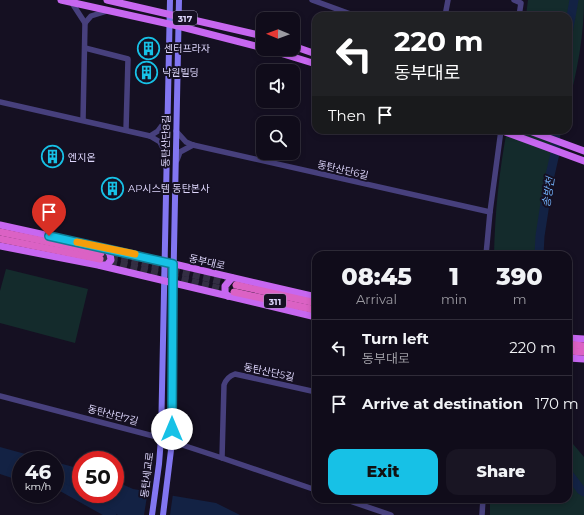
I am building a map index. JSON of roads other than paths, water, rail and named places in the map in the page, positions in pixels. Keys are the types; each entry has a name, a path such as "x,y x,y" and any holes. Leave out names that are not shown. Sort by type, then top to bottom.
{"highway":[{"name":"동부대로","path":"0,232 101,257"},
{"name":"동부대로","path":"0,239 101,257"},
{"name":"동부대로","path":"232,291 312,302"},
{"name":"동부대로","path":"232,291 312,309"},
{"path":"572,344 584,346"},
{"path":"572,351 584,352"}],"main road":[{"name":"317","path":"61,0 178,26 256,46"},
{"name":"317","path":"107,0 256,34"},
{"name":"동탄산단8길","path":"163,280 170,0"},
{"name":"동탄산단8길","path":"173,283 179,0"},
{"path":"300,48 312,53"},
{"path":"290,56 312,63"},
{"path":"512,134 584,161"},
{"path":"537,134 584,150"},
{"name":"동부대로","path":"0,226 101,257 173,283 232,291 312,316"},
{"name":"동부대로","path":"0,246 164,262 312,296"},
{"path":"232,278 225,286 225,293 232,291"},
{"path":"161,438 163,280"},
{"path":"172,442 173,283"},
{"path":"572,338 584,339"},
{"path":"572,358 584,359"},
{"name":"동탄세교로","path":"152,515 161,438"},
{"name":"동탄세교로","path":"163,515 172,442"}],"street":[{"path":"312,0 345,12"},
{"path":"446,12 448,0"},
{"path":"514,0 521,3 520,12"},
{"path":"72,3 85,23 83,120"},
{"path":"85,23 91,16 107,11"},
{"path":"85,48 128,59 126,130"},
{"path":"0,102 150,136 160,142 166,154"},
{"path":"150,136 158,131 167,119"},
{"path":"176,131 186,142 193,145"},
{"path":"486,251 500,134"},
{"path":"175,164 180,152 193,145"},
{"name":"동탄산단6길","path":"193,145 490,212"},
{"name":"동탄산단5길","path":"222,458 224,385 226,380 231,375 235,374 312,391"},
{"name":"동탄산단7길","path":"0,396 172,442"},
{"path":"172,442 312,489"},
{"path":"356,503 391,515"},
{"path":"482,515 483,503"}],"water":[{"path":"0,447 14,451 12,451 12,478 0,474"},
{"path":"64,464 72,467 72,491 64,487"},
{"path":"124,485 133,489 216,503 240,515 118,515 95,503 124,503"}],"waterway":[{"name":"송방천","path":"572,12 574,0"},
{"name":"송방천","path":"539,251 548,184 556,149 555,134"},
{"name":"송방천","path":"572,478 584,492"},
{"path":"64,488 112,515"}],"tunnel":[{"path":"101,253 236,285"},
{"path":"100,259 234,292"}],"place":[{"name":"센터프라자","path":"149,48"},
{"name":"낙원빌딩","path":"146,72"},
{"name":"엔지온","path":"53,157"},
{"name":"AP시스템 동탄본사","path":"113,188"}]}
